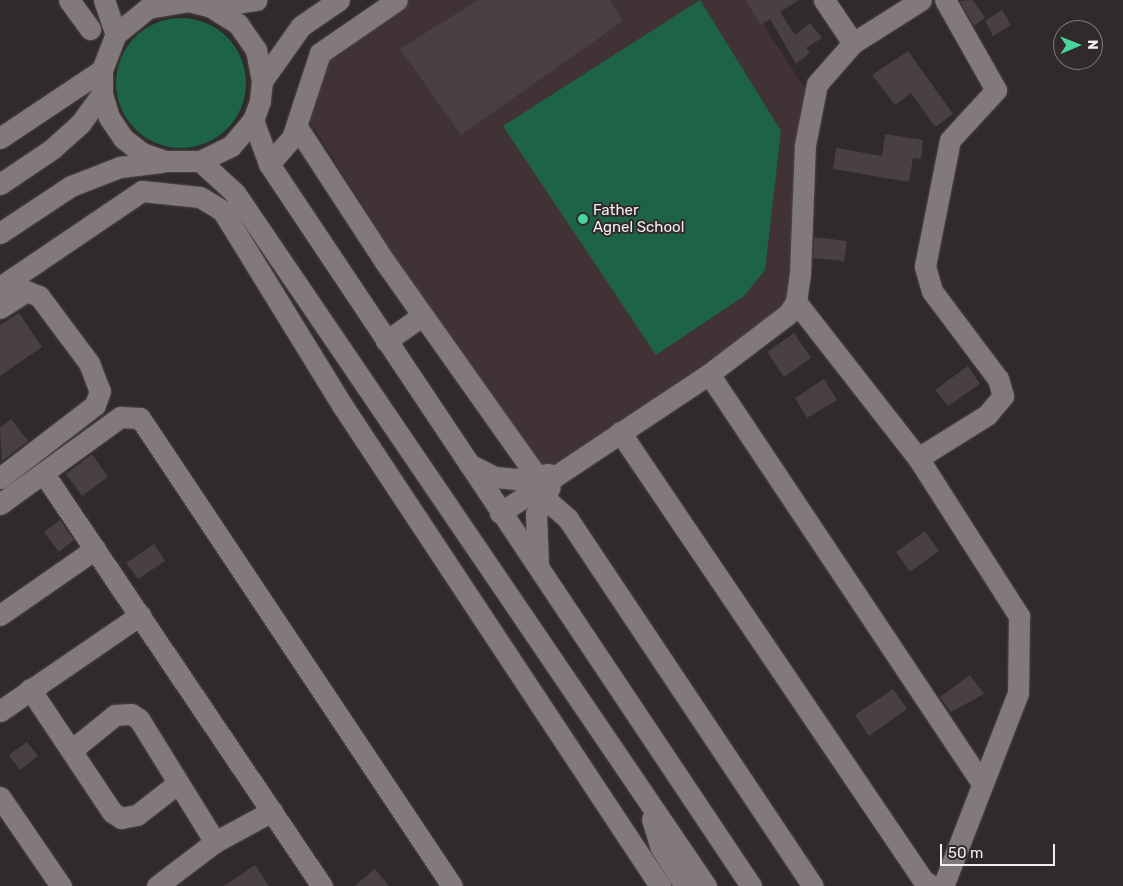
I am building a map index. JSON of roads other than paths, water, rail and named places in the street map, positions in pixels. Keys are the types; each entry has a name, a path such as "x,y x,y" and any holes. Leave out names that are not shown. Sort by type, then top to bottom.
{"street":[{"path":"69,0 90,30"},
{"path":"104,0 116,34"},
{"path":"211,7 256,0"},
{"path":"0,233 71,186 120,167 165,161 200,161 231,146 253,120 262,81 301,26 339,0"},
{"path":"270,164 282,152 297,127 320,53 397,0"},
{"path":"824,0 853,43"},
{"path":"500,513 709,374 772,327 796,302 805,146 817,84 853,43 921,0"},
{"path":"918,458 987,415 1002,396 998,379 932,291 925,266 950,140 996,90 945,0"},
{"path":"165,161 142,153 123,138 109,118 102,94 102,70 116,34 148,8 187,1 211,7 238,24 256,50 262,81"},
{"path":"0,138 102,70"},
{"path":"0,184 52,149 80,124 102,94"},
{"path":"253,120 270,164 460,454 751,886"},
{"path":"297,127 422,316 540,487 568,519 813,886"},
{"path":"200,161 235,193 706,886"},
{"path":"0,287 142,191 200,197 222,210 342,405 660,886"},
{"path":"0,308 26,291 39,296 88,363 100,391 95,405 0,478"},
{"path":"796,302 918,458 1019,616 1018,693 943,886"},
{"path":"386,340 422,316"},
{"path":"342,405 343,351"},
{"path":"709,374 982,784"},
{"path":"0,504 44,474 120,417 140,418 452,886"},
{"path":"620,432 924,880 932,886"},
{"path":"460,454 472,468 495,477 540,487"},
{"path":"541,574 533,533 540,487 565,469"},
{"path":"44,474 322,886"},
{"path":"0,614 95,549"},
{"path":"0,711 140,615"},
{"path":"30,689 73,749 112,812 121,818 137,814 178,783"},
{"path":"73,749 115,715 131,714 215,842"},
{"path":"0,797 60,886"},
{"path":"645,797 662,848 685,886"},
{"path":"157,886 215,842 272,811"}],"place":[{"name":"Father Agnel School","path":"583,219"}]}
